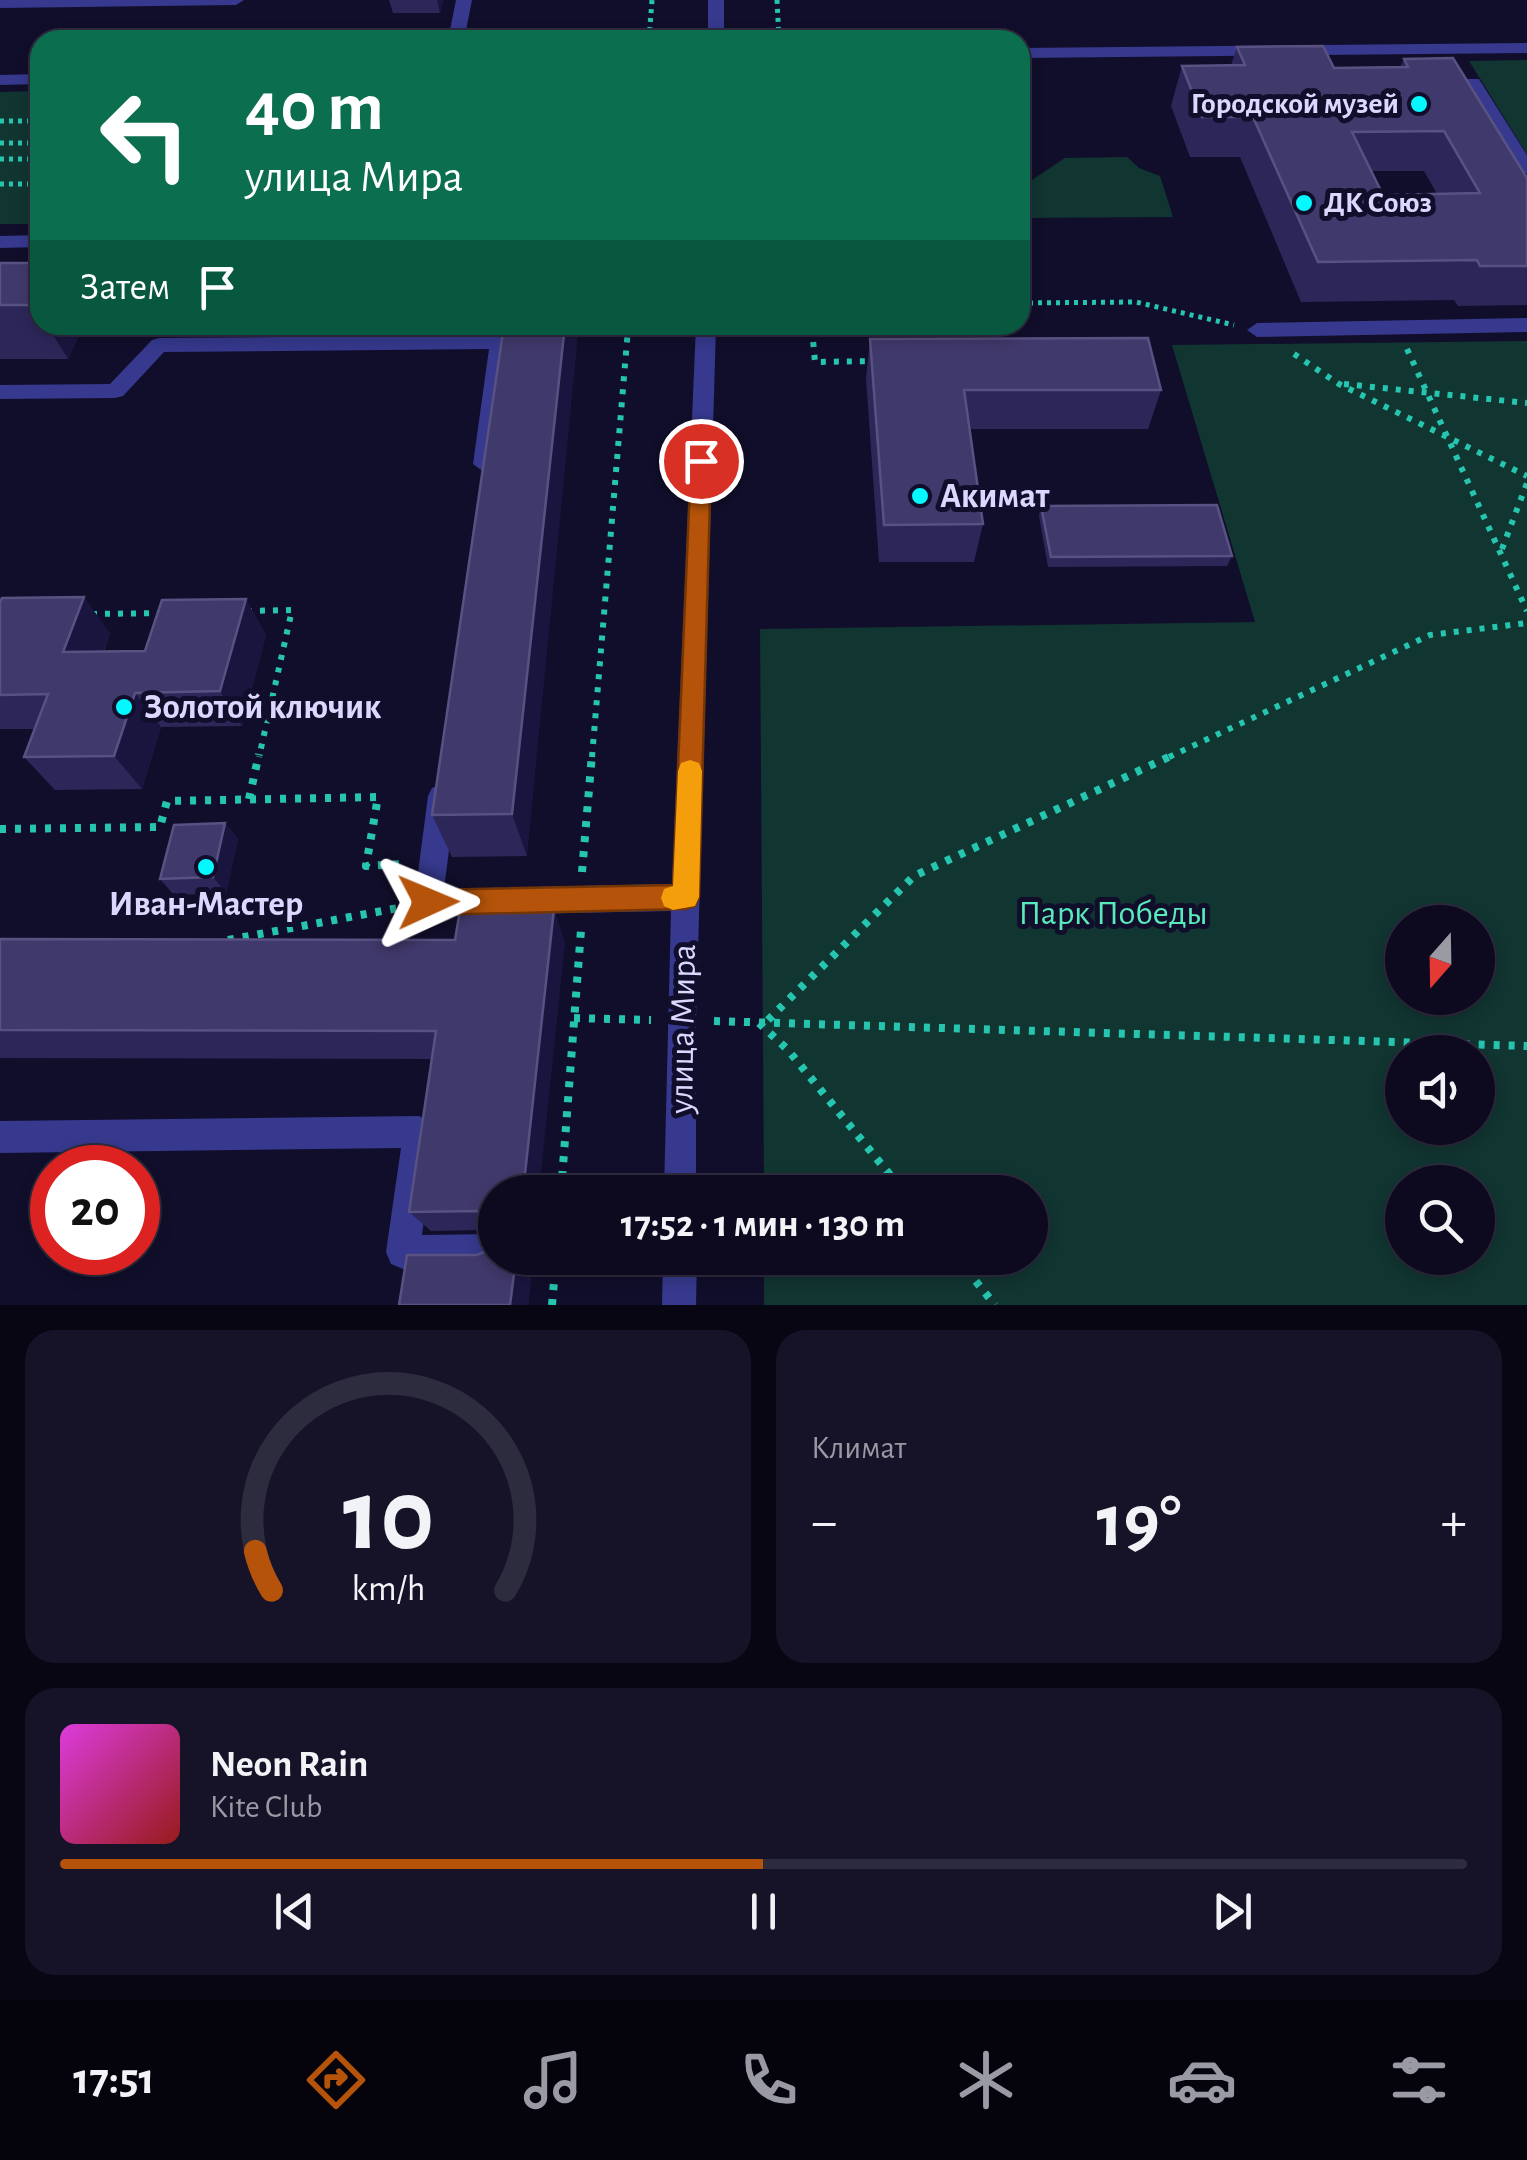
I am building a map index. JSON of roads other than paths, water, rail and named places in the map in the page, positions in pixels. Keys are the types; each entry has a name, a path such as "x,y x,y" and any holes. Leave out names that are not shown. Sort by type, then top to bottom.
{"street":[{"path":"0,3 236,0"},
{"path":"458,30 464,0"},
{"path":"716,0 716,30"},
{"path":"1030,41 1527,38"},
{"path":"1030,53 1527,48"},
{"path":"0,80 30,80"},
{"path":"1473,83 1527,170"},
{"path":"0,242 30,242"},
{"path":"1258,330 1527,324"},
{"name":"улица Мира","path":"680,1175 706,335"},
{"path":"0,392 115,391 159,345 500,342 480,496"},
{"path":"446,767 428,902 686,897"},
{"path":"0,1137 419,1132 403,1252 478,1250"},
{"path":"678,1305 679,1275"}],"place":[{"name":"Городской музей","path":"1419,104"},
{"name":"ДК Союз","path":"1304,203"},
{"name":"Акимат","path":"920,496"},
{"name":"Золотой ключик","path":"124,707"},
{"name":"Иван-Мастер","path":"206,867"}],"park label":[{"name":"Парк Победы","path":"1113,913"}]}
